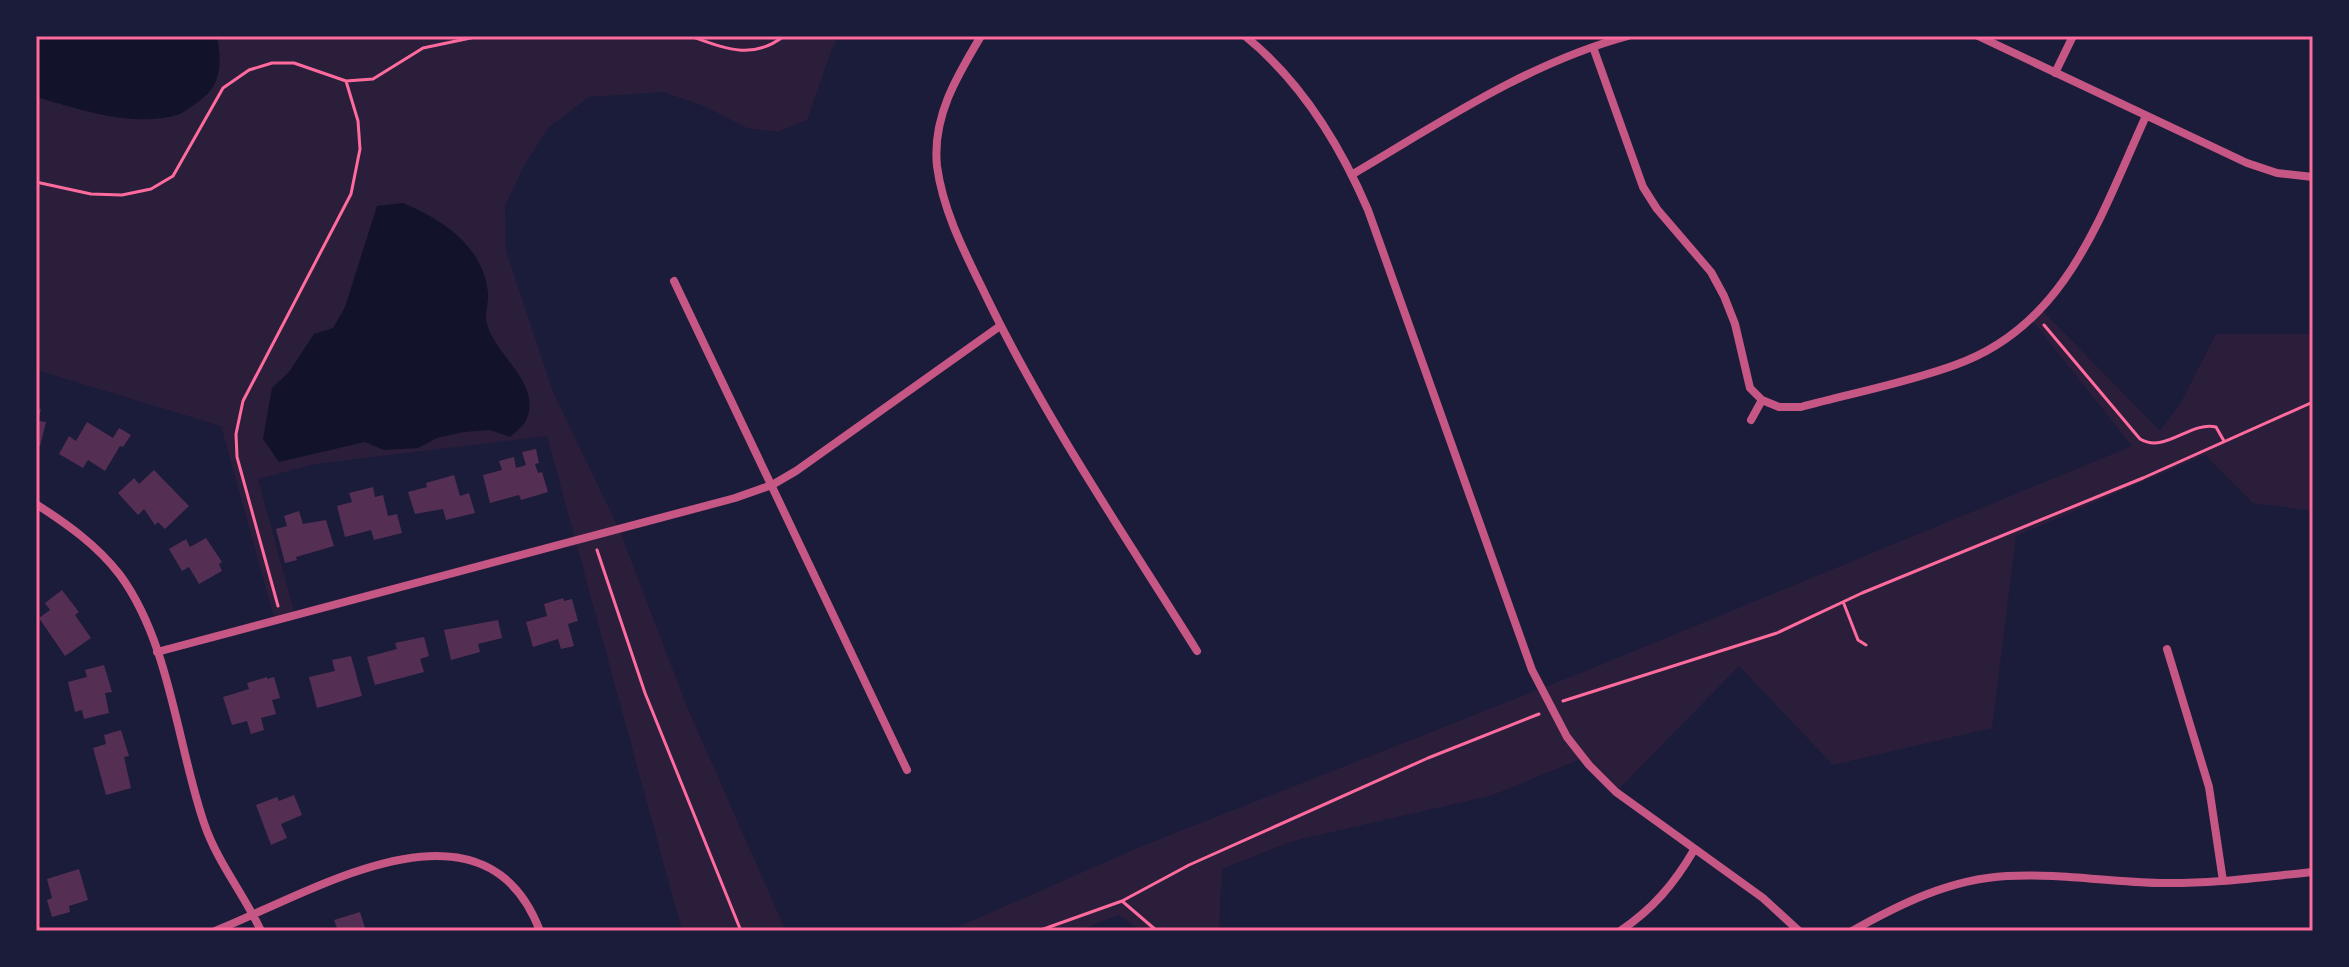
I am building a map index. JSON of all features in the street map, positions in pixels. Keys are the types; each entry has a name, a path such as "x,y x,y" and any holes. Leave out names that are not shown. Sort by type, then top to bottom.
{"street":[{"path":"981,36 953,84 937,140 937,166 955,232 1000,326 1062,436 1197,651"},
{"path":"1245,36 1277,65 1304,96 1329,131 1353,174 1532,670 1567,737 1616,792 1763,898 1799,931"},
{"path":"1353,174 1526,74 1628,36"},
{"path":"1978,36 2247,163 2277,173 2313,177"},
{"path":"2055,73 2073,36"},
{"path":"1593,47 1643,187 1657,209 1711,272 1724,296 1735,324 1750,388 1762,400 1779,407 1801,407 1956,365 1990,350 2037,316 2055,295 2083,250 2146,116"},
{"path":"674,281 907,770"},
{"path":"157,652 735,498 772,485 1000,326"},
{"path":"1751,420 1762,400"},
{"path":"36,504 91,543 120,575 141,611 157,652 205,826 261,931"},
{"path":"2167,649 2209,787 2223,881"},
{"path":"1620,931 1662,898 1694,850"},
{"path":"215,931 254,916 305,890 412,857 438,854 463,857 488,866 515,885 533,913 540,931"},
{"path":"1852,931 1893,908 1966,881 2006,876 2160,883 2223,881 2313,872"}],"path":[{"path":"36,182 91,194 122,195 151,189 173,176 223,88 249,70 272,63 294,63 346,81 373,79 423,48 480,36"},
{"path":"690,36 736,52 771,46 784,36"},
{"path":"282,619 237,457 236,434 243,401 351,194 360,149 358,121 346,81"},
{"path":"2037,316 2140,439 2149,445 2160,443 2207,425 2216,427 2224,441"},
{"path":"1565,700 1760,640 2313,402"},
{"path":"592,535 645,693 741,931"},
{"path":"1843,603 1858,640 1866,645"},
{"path":"1038,931 1122,901 1203,859 1428,758 1537,715"},
{"path":"1122,901 1157,931"}],"shaded area":[{"path":"36,36 839,36 807,120 778,132 747,128 704,106 663,92 589,97 549,127 525,164 505,206 506,251 553,392 619,529 688,709 786,931 682,931 547,436 316,464 258,479 295,615 275,621 221,426 36,370"},
{"path":"36,36 217,36 220,55 218,73 206,96 180,114 142,119 106,115 36,97"},
{"path":"403,203 446,226 479,262 488,293 487,324 528,393 530,405 526,421 510,437 490,430 464,432 437,438 418,448 384,450 365,442 279,462 263,439 272,388 289,372 314,334 333,328 345,307 377,206"},
{"path":"2042,310 2160,431 2180,404 2216,334 2313,334 2313,511 2253,503 2205,455 2016,536 1992,728 1833,765 1739,666 1616,792 1583,758 1493,795 1293,841 1222,869 1219,930 1141,931 1118,915 1078,931 949,931 1135,849 1593,668 2132,446 2032,320"}],"building":[{"path":"36,408 41,409 38,421 46,422 40,446 36,445"},
{"path":"87,422 113,438 119,428 131,435 123,447 120,446 105,471 88,460 83,468 59,454 69,436 76,441"},
{"path":"536,449 539,463 535,464 538,473 542,472 548,492 521,500 519,495 490,503 483,475 502,470 499,461 514,457 516,468 526,465 522,452"},
{"path":"154,470 189,506 165,529 158,522 155,525 144,509 138,515 118,493 134,478 139,484"},
{"path":"454,475 460,496 469,493 475,513 446,520 443,509 415,514 408,492"},
{"path":"373,487 375,497 383,495 388,516 397,514 402,533 374,540 371,530 345,537 337,506 352,502 349,493"},
{"path":"299,511 303,524 326,520 334,546 285,563 276,529 287,526 284,516"},
{"path":"206,538 222,562 219,564 222,571 199,584 189,567 182,571 169,549 186,539 190,547"},
{"path":"62,590 79,612 75,615 91,638 65,656 39,618 50,610 45,603"},
{"path":"563,598 564,601 572,599 578,621 568,624 574,646 561,649 558,639 533,647 526,622 547,616 544,604"},
{"path":"498,620 502,638 478,644 480,652 451,660 444,630"},
{"path":"424,637 429,656 420,659 424,672 375,685 367,657 397,649 395,643"},
{"path":"351,656 362,696 317,708 309,677 335,671 332,660"},
{"path":"104,665 112,692 105,693 109,713 84,719 82,710 75,712 68,682 87,677 85,670"},
{"path":"274,677 280,698 272,700 276,714 261,718 264,730 251,734 247,721 232,725 223,697 249,689 247,683"},
{"path":"121,730 129,756 124,757 131,788 106,795 93,748 106,744 104,735"},
{"path":"294,795 302,815 281,824 287,838 271,845 256,805"},
{"path":"79,869 88,900 69,906 70,912 52,917 47,900 52,898 47,879"},
{"path":"360,912 366,931 338,931 334,920"}]}
